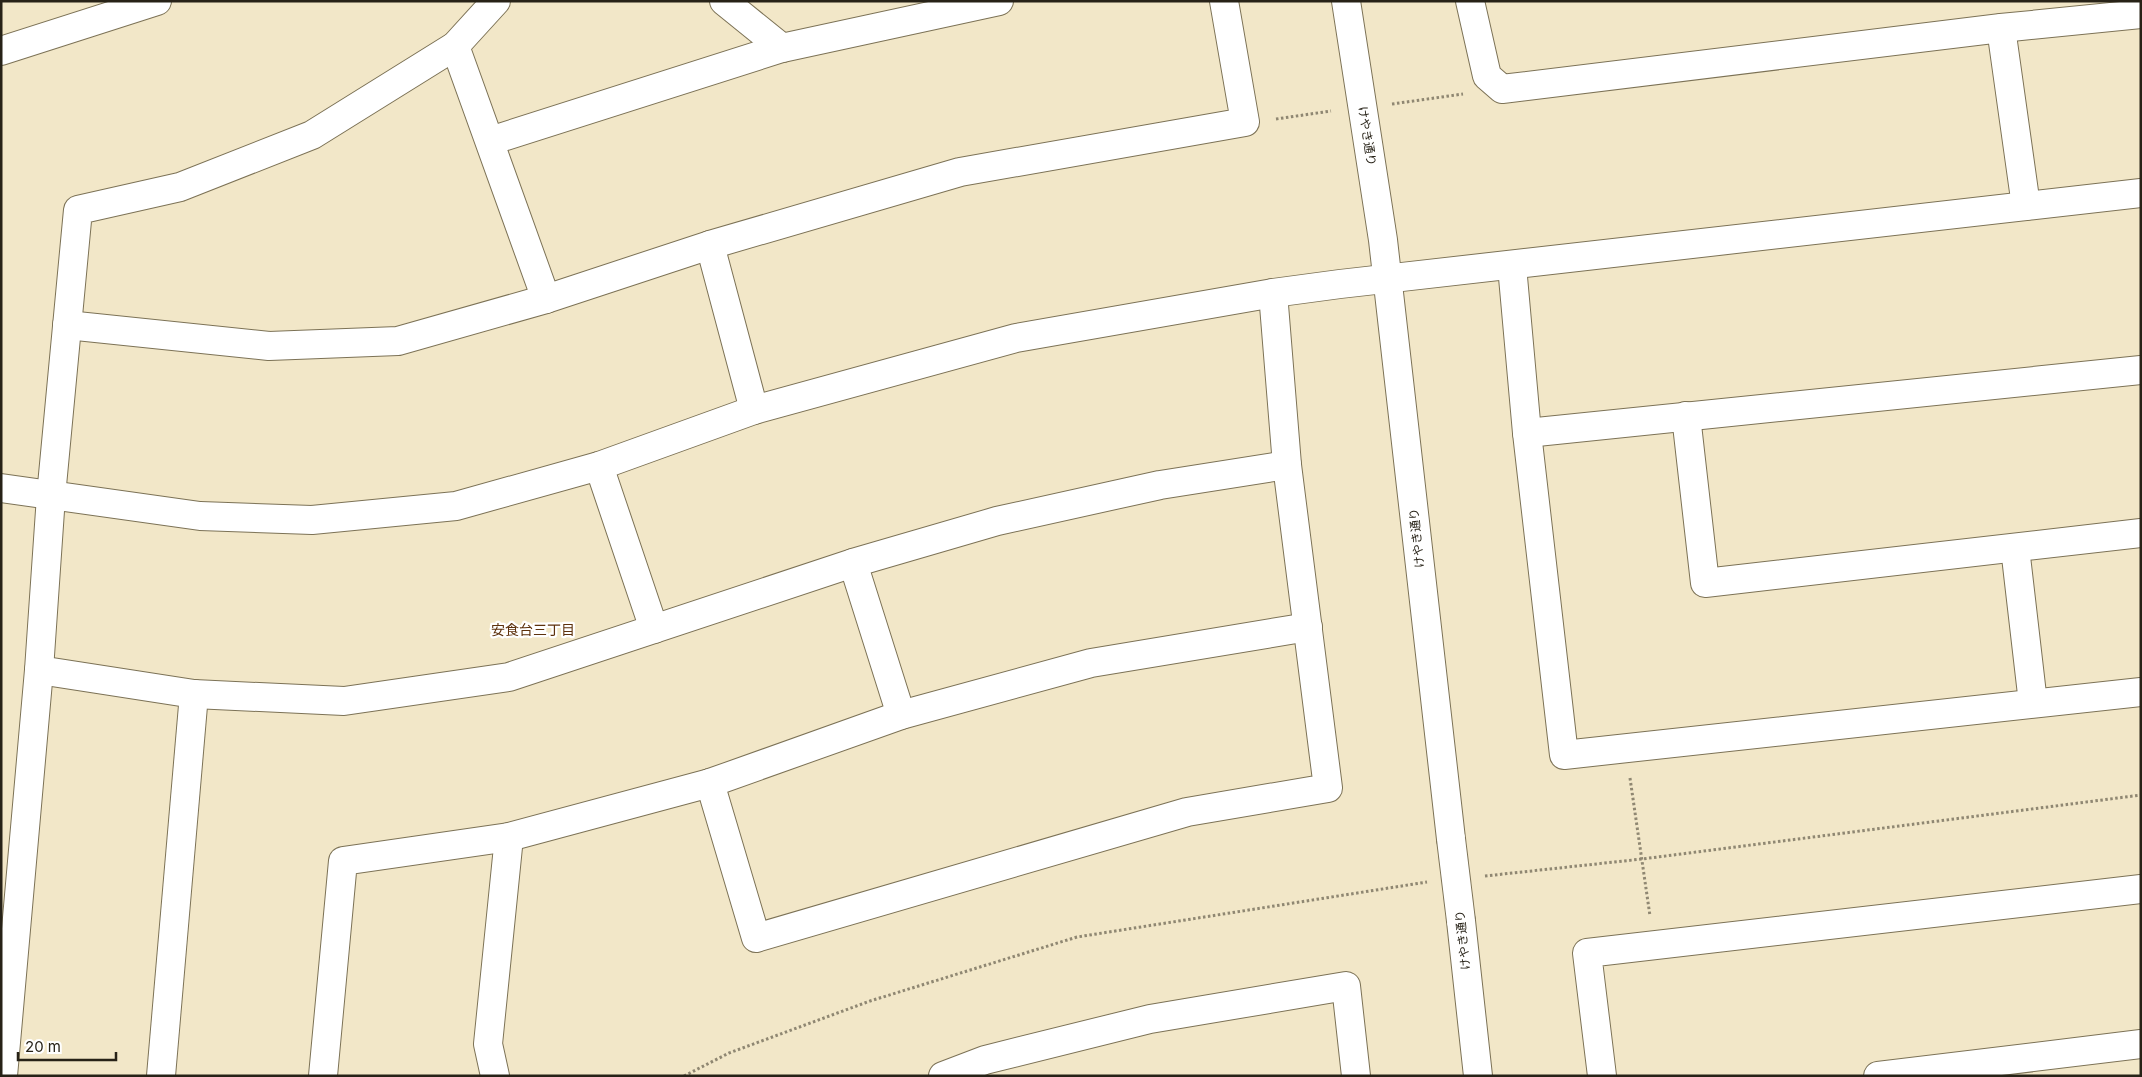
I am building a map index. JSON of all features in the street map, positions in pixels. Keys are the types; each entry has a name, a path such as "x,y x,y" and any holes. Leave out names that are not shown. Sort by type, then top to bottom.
{"street":[{"path":"1,51 157,1"},
{"path":"3,1076 40,670 51,496 78,210 180,188 312,135 456,46 496,1"},
{"path":"724,1 782,48"},
{"path":"490,140 782,48 999,1"},
{"path":"67,325 269,346 398,341 546,299 710,245 960,172 1245,122 1224,1"},
{"name":"けやき通り","path":"1346,1 1388,279 1478,1076"},
{"path":"1470,1 1486,76 1502,89 2002,28 2141,14"},
{"path":"2002,28 2026,206"},
{"path":"456,46 546,299"},
{"path":"1,488 200,516 312,520 456,506 599,466 754,410 1016,338 1273,293 2141,194"},
{"path":"710,245 754,410"},
{"path":"1512,266 1527,433 1564,755 2141,692"},
{"path":"710,784 756,938 1187,812 1328,788 1287,465 1273,293"},
{"path":"1527,433 2141,370"},
{"path":"1686,416 1705,582 2141,533"},
{"path":"40,670 194,694 344,701 509,677 852,563 1016,517 1160,485 1287,465"},
{"path":"599,466 654,629"},
{"path":"2015,548 2033,704"},
{"path":"852,563 901,715"},
{"path":"323,1076 343,861 509,837 710,784 901,715 1091,663 1308,627"},
{"path":"161,1076 194,694"},
{"path":"495,1076 488,1044 509,837"},
{"path":"1602,1076 1587,953 2141,889"},
{"path":"943,1076 985,1060 1150,1019 1346,986 1356,1076"},
{"path":"1878,1076 2141,1044"}],"path":[{"path":"1626,748 1654,946"},
{"path":"1480,876 1642,859 2141,795"},
{"path":"684,1076 728,1053 870,1001 1077,938 1432,882"}],"district":[{"name":"安食台三丁目","path":"533,630"}]}
